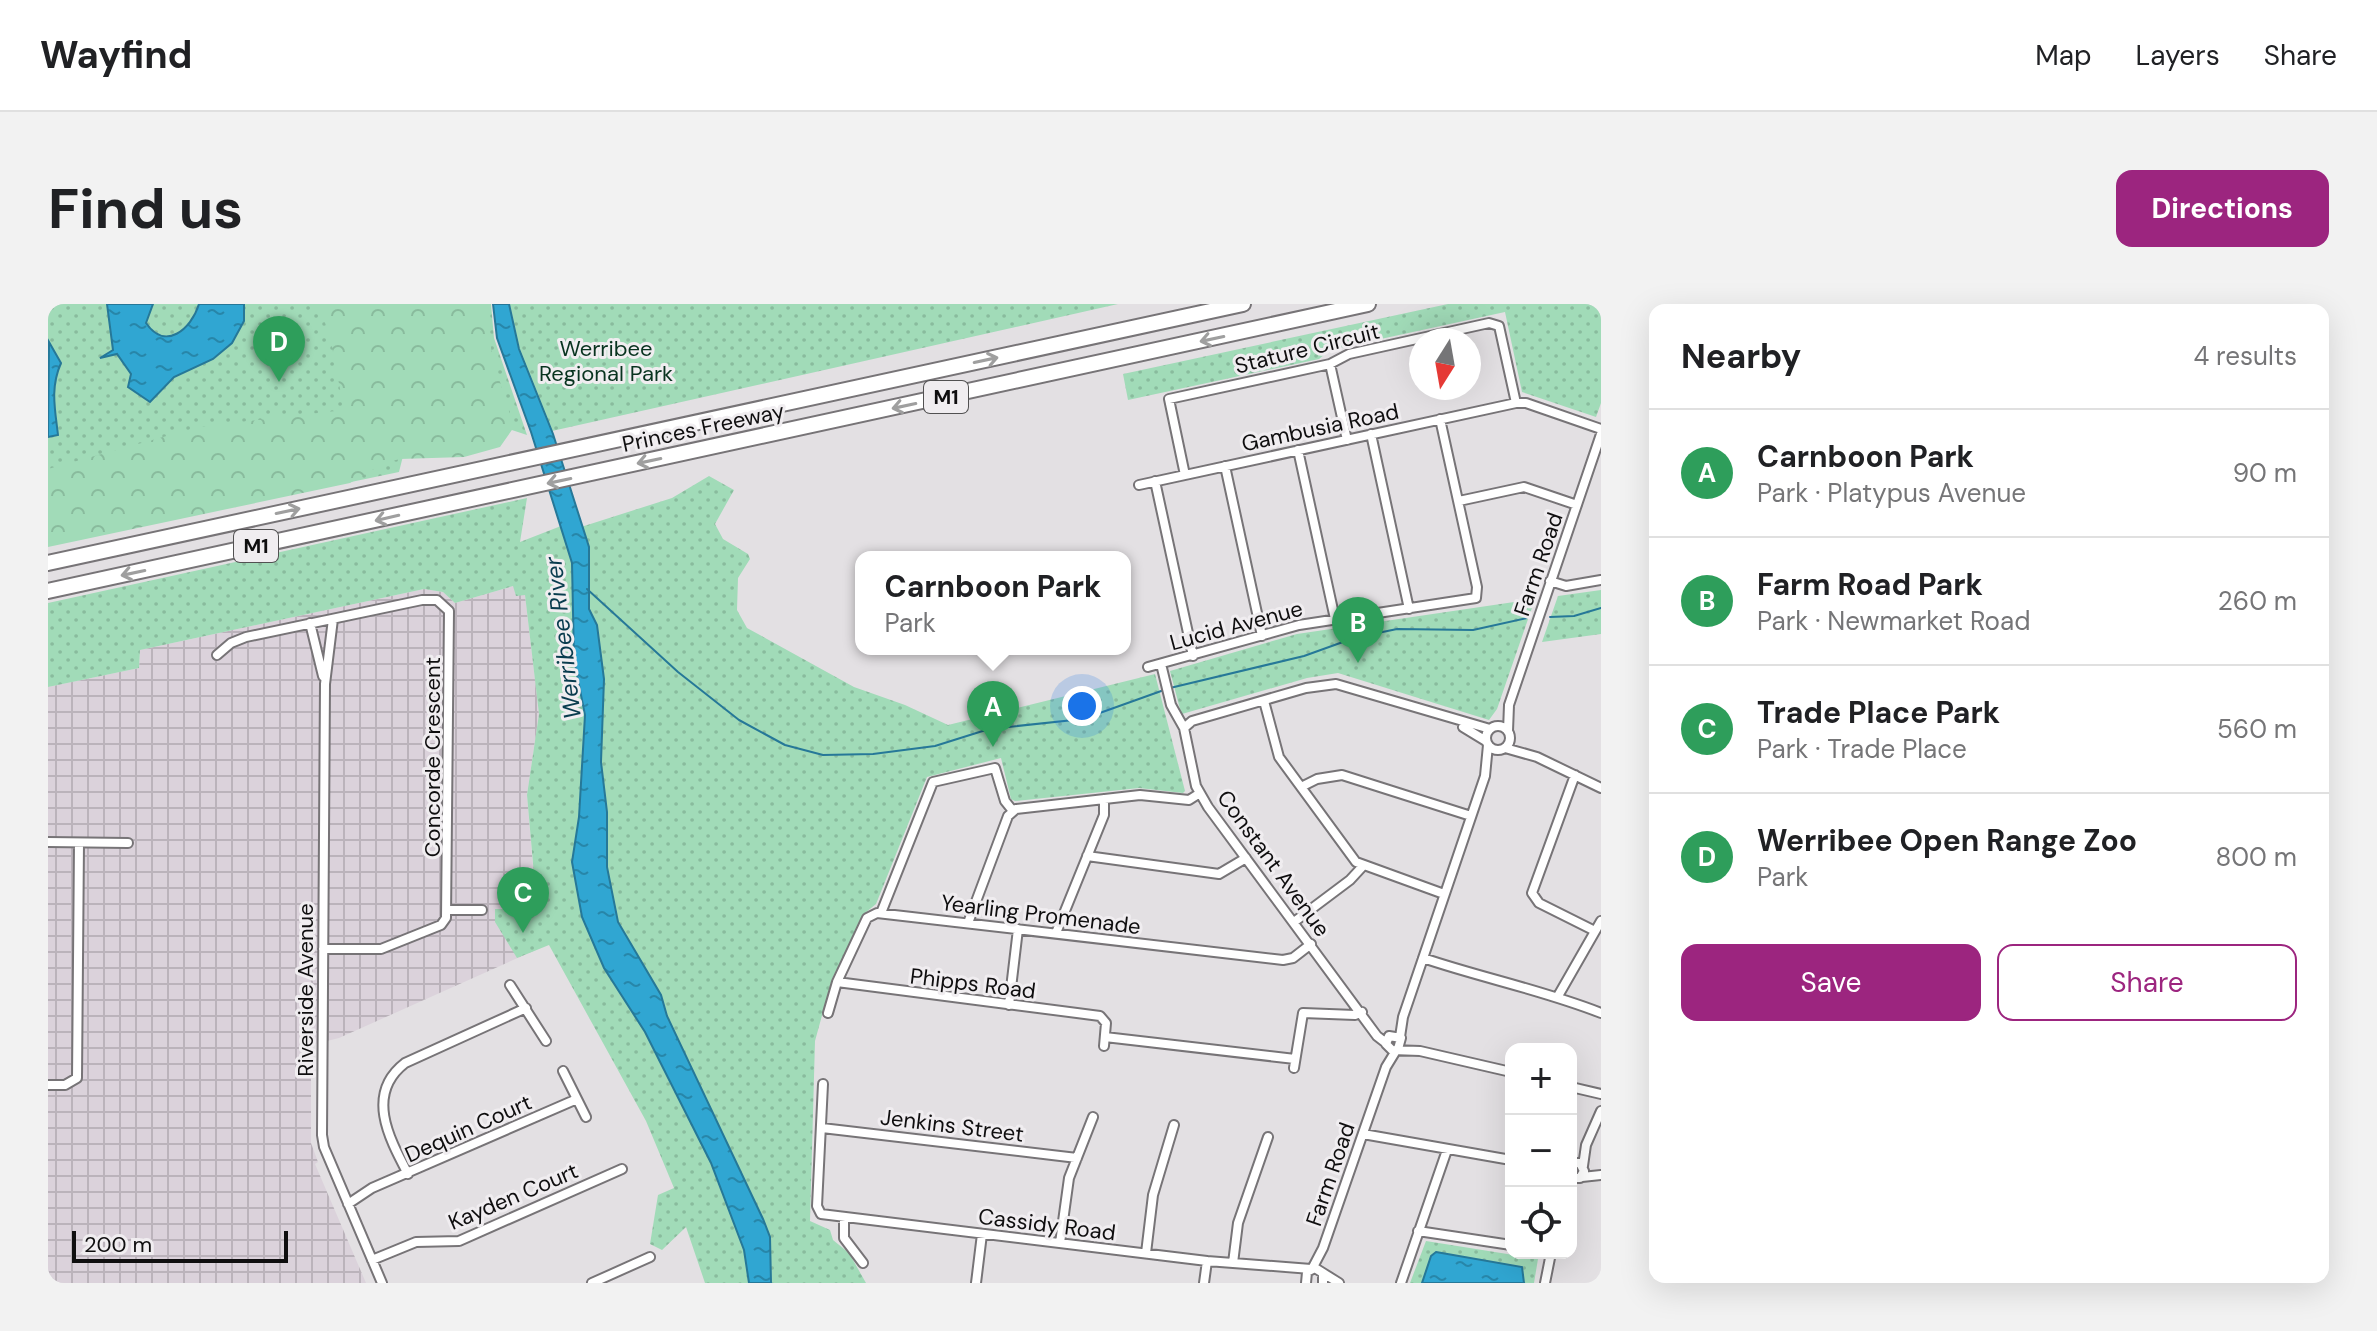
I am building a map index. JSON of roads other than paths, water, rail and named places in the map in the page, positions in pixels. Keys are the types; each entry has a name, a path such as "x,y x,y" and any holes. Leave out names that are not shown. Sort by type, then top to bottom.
{"highway":[{"name":"Princes Freeway","path":"48,563 1243,304"},
{"name":"Princes Freeway","path":"48,591 1368,304"}],"street":[{"name":"Stature Circuit","path":"1185,475 1169,399 1330,364 1349,354 1489,323 1499,326 1516,403"},
{"path":"1330,364 1347,440"},
{"name":"Gambusia Road","path":"1139,485 1516,403 1526,403 1601,431"},
{"path":"1440,419 1459,501 1524,487 1577,505"},
{"name":"Farm Road","path":"1306,1282 1323,1248 1485,776 1503,749 1508,732 1509,705 1577,505 1597,460 1601,431"},
{"path":"1371,434 1409,609"},
{"path":"1298,450 1335,619"},
{"path":"1225,466 1262,636"},
{"path":"1155,481 1193,656"},
{"name":"Lucid Avenue","path":"1148,667 1299,625 1476,598 1477,587 1459,501"},
{"path":"1550,581 1566,586 1601,580"},
{"name":"Concorde Crescent","path":"217,655 246,637 429,599 437,600 449,611 449,910"},
{"name":"Riverside Avenue","path":"333,619 325,684 322,1135 382,1283"},
{"name":"Riverside Avenue","path":"310,623 325,684"},
{"name":"Constant Avenue","path":"1161,664 1175,716 1184,728 1184,739 1200,793 1371,1026 1394,1041"},
{"path":"1184,728 1192,721 1306,688 1336,684 1452,720 1508,732 1537,757"},
{"path":"1264,701 1279,757 1362,867 1444,894"},
{"name":"Farm Road","path":"1485,776 1487,743 1492,728 1509,705"},
{"path":"1452,720 1487,743 1537,757 1601,788"},
{"path":"828,1013 837,982 867,918 881,913 933,782 995,768 1005,801 1013,811"},
{"path":"1301,787 1317,779 1342,775 1471,816"},
{"path":"1575,775 1532,893 1539,903 1595,931"},
{"path":"1013,811 1140,795 1183,800 1200,793"},
{"path":"1056,933 1104,815 1104,799"},
{"path":"968,923 1013,811"},
{"path":"48,842 128,843"},
{"path":"48,1085 65,1085 77,1078 79,843"},
{"path":"1087,856 1219,874 1246,858"},
{"path":"1294,922 1350,880 1362,867"},
{"path":"323,949 389,947 441,925 449,910 482,910"},
{"name":"Yearling Promenade","path":"881,913 1283,960 1293,958 1311,944"},
{"path":"1558,996 1601,921"},
{"path":"1009,1005 1018,929"},
{"path":"1423,958 1477,977 1558,996 1601,1013"},
{"name":"Phipps Road","path":"837,982 1104,1019 1105,1042 1294,1064 1303,1013 1346,1015 1362,1012"},
{"path":"510,985 546,1041"},
{"path":"408,1174 382,1114 383,1093 389,1079 405,1063 526,1008"},
{"path":"1394,1041 1420,1051 1505,1071"},
{"path":"563,1071 586,1117"},
{"path":"822,1128 823,1084"},
{"path":"1577,1088 1601,1094"},
{"name":"Dequin Court","path":"346,1200 577,1099"},
{"path":"1577,1156 1586,1145 1601,1111"},
{"path":"1060,1243 1069,1178 1093,1117"},
{"path":"1146,1253 1153,1195 1174,1125"},
{"name":"Jenkins Street","path":"822,1128 1077,1158"},
{"name":"Cassidy Road","path":"822,1128 818,1213 1207,1261 1312,1269 1339,1283"},
{"path":"1363,1134 1505,1159"},
{"path":"1233,1263 1238,1223 1268,1137"},
{"path":"1577,1176 1584,1166 1586,1145"},
{"path":"1401,1283 1447,1150"},
{"path":"1577,1164 1601,1174"},
{"name":"Kayden Court","path":"372,1260 416,1242 459,1241 622,1169"},
{"path":"1577,1178 1601,1174"},
{"path":"844,1218 844,1238 863,1263"},
{"path":"1418,1231 1505,1244"},
{"path":"976,1283 982,1234"},
{"name":"Farm Road","path":"1323,1248 1323,1283"},
{"path":"592,1283 650,1257"},
{"path":"1545,1283 1550,1259"},
{"path":"1204,1283 1207,1261"},
{"name":"Cassidy Road","path":"1273,1268 1306,1282"}],"water":[{"path":"107,304 153,304 146,323 161,336 177,334 184,329 199,304 244,304 244,321 232,343 213,359 174,377 150,402 128,387 131,374 117,354 100,358 113,350"},
{"name":"Werribee River","path":"493,304 509,304 519,349 553,434 589,547 589,609 597,625 604,679 601,762 607,812 607,867 618,922 661,995 667,1016 763,1219 770,1237 771,1283 749,1283 744,1250 711,1163 645,1032 604,968 582,917 572,862 579,817 585,715 574,660 572,563 531,432 497,338"},
{"path":"49,342 61,363 54,390 58,435 48,437"},
{"path":"1436,1252 1522,1267 1524,1283 1422,1283 1431,1256"}],"waterway":[{"path":"587,589 678,672 739,720 785,745 823,755 873,754 935,746 989,729 1083,719 1164,690"},
{"path":"1550,617 1574,616 1601,608"},
{"path":"1170,688 1304,656 1354,638 1397,629 1473,630 1527,618"}],"place":[{"name":"Werribee Open Range Zoo","path":"279,382"},
{"name":"Farm Road Park","path":"1358,663"},
{"name":"Carnboon Park","path":"993,747"},
{"name":"Trade Place Park","path":"523,933"}],"park label":[{"name":"Werribee Regional Park","path":"606,360"}]}
